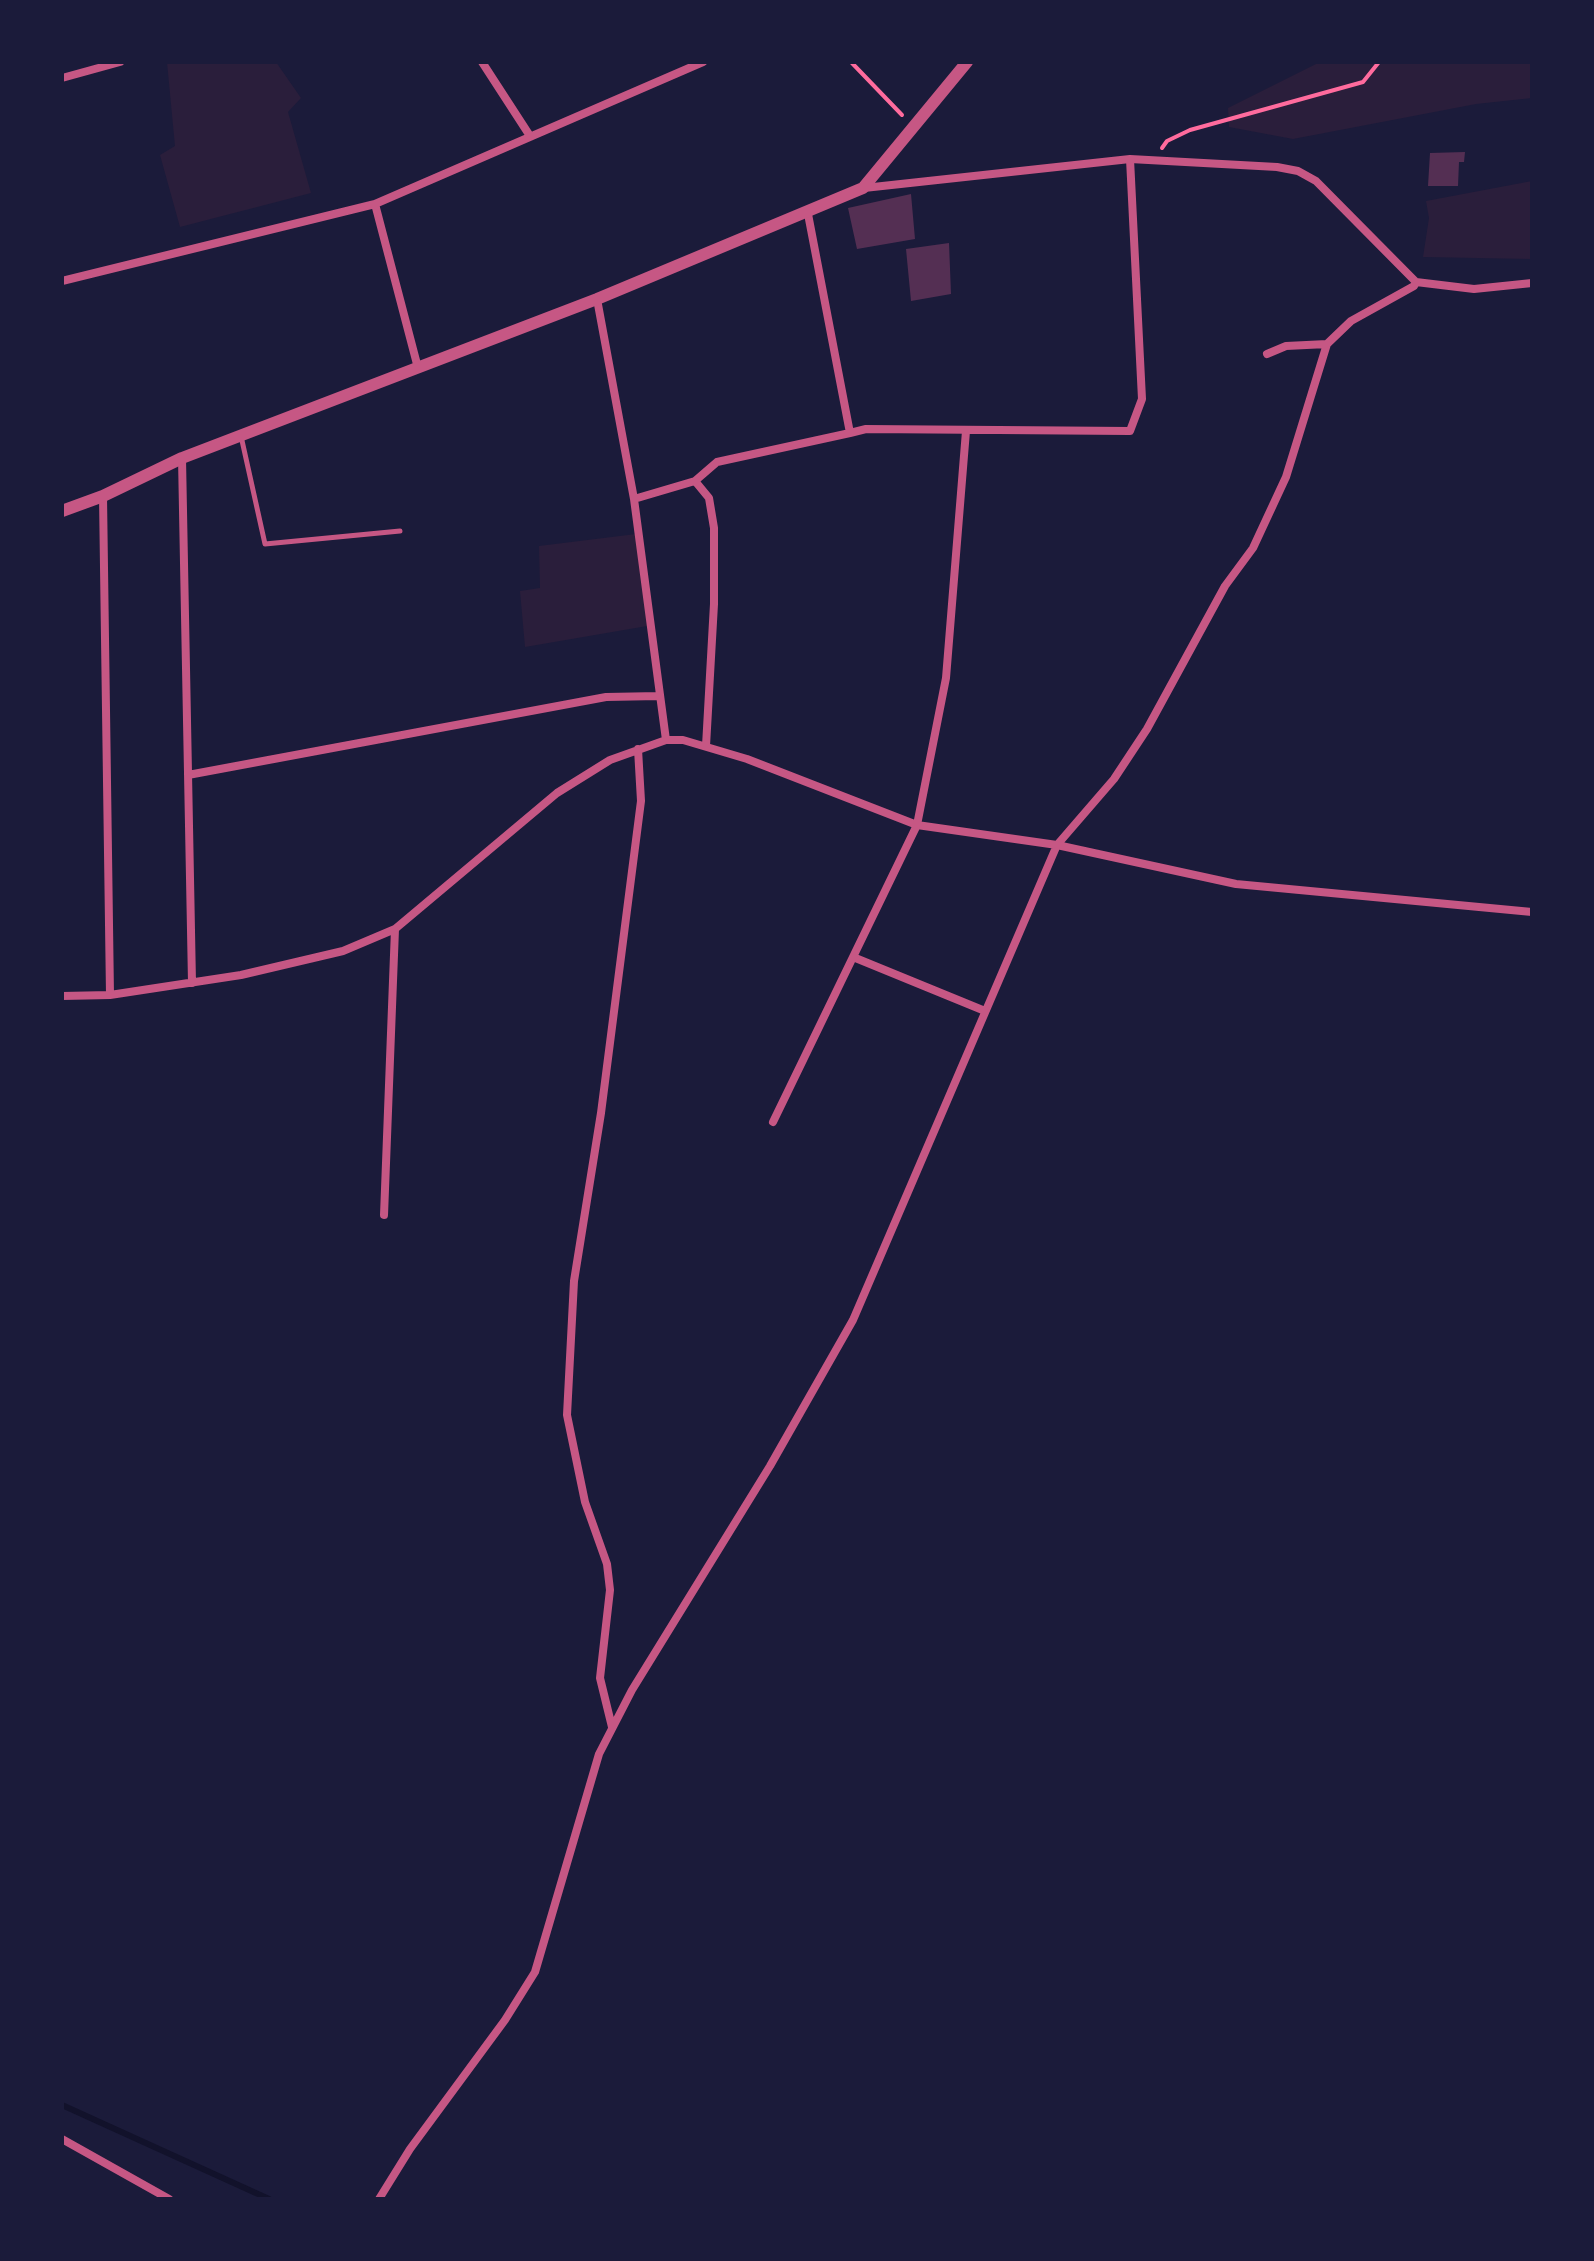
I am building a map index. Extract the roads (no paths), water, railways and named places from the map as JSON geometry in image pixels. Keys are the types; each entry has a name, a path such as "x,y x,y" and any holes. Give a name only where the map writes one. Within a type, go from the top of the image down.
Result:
{"street":[{"path":"62,78 120,62"},
{"path":"482,62 530,136"},
{"path":"62,281 375,204 703,62"},
{"path":"863,188 967,62"},
{"path":"634,499 695,481 717,462 866,429 1130,431 1142,399 1130,159"},
{"path":"62,511 103,496 182,458 597,299 808,214 863,188 1130,159 1298,171 1316,181 1334,197 1416,282 1474,289 1532,283"},
{"path":"375,204 418,368"},
{"path":"808,214 850,433"},
{"path":"379,2199 410,2149 505,2020 535,1972 599,1754 853,1320 1057,845 1114,779 1147,729 1225,586 1253,548 1286,477 1327,344 1351,321 1414,286 1416,282"},
{"path":"597,299 634,499 666,740"},
{"path":"1267,354 1286,346 1327,344"},
{"path":"773,1122 917,825 946,678 966,431"},
{"path":"182,458 192,983"},
{"path":"695,481 709,498 714,528 714,604 706,746"},
{"path":"103,496 110,995"},
{"path":"188,775 606,697 659,696"},
{"path":"62,996 110,995 192,983 343,951 395,929 557,793 610,760 666,740 706,746 917,825 1057,845 1236,884 1532,912"},
{"path":"612,1728 600,1678 610,1590 607,1564 585,1502 567,1415 574,1281 601,1113 641,801 638,749"},
{"path":"384,1215 395,929"},
{"path":"853,957 985,1011"},
{"path":"62,2139 169,2199"}],"lane":[{"path":"241,436 265,544 400,531"}],"waterway":[{"path":"62,2105 269,2199"}]}
